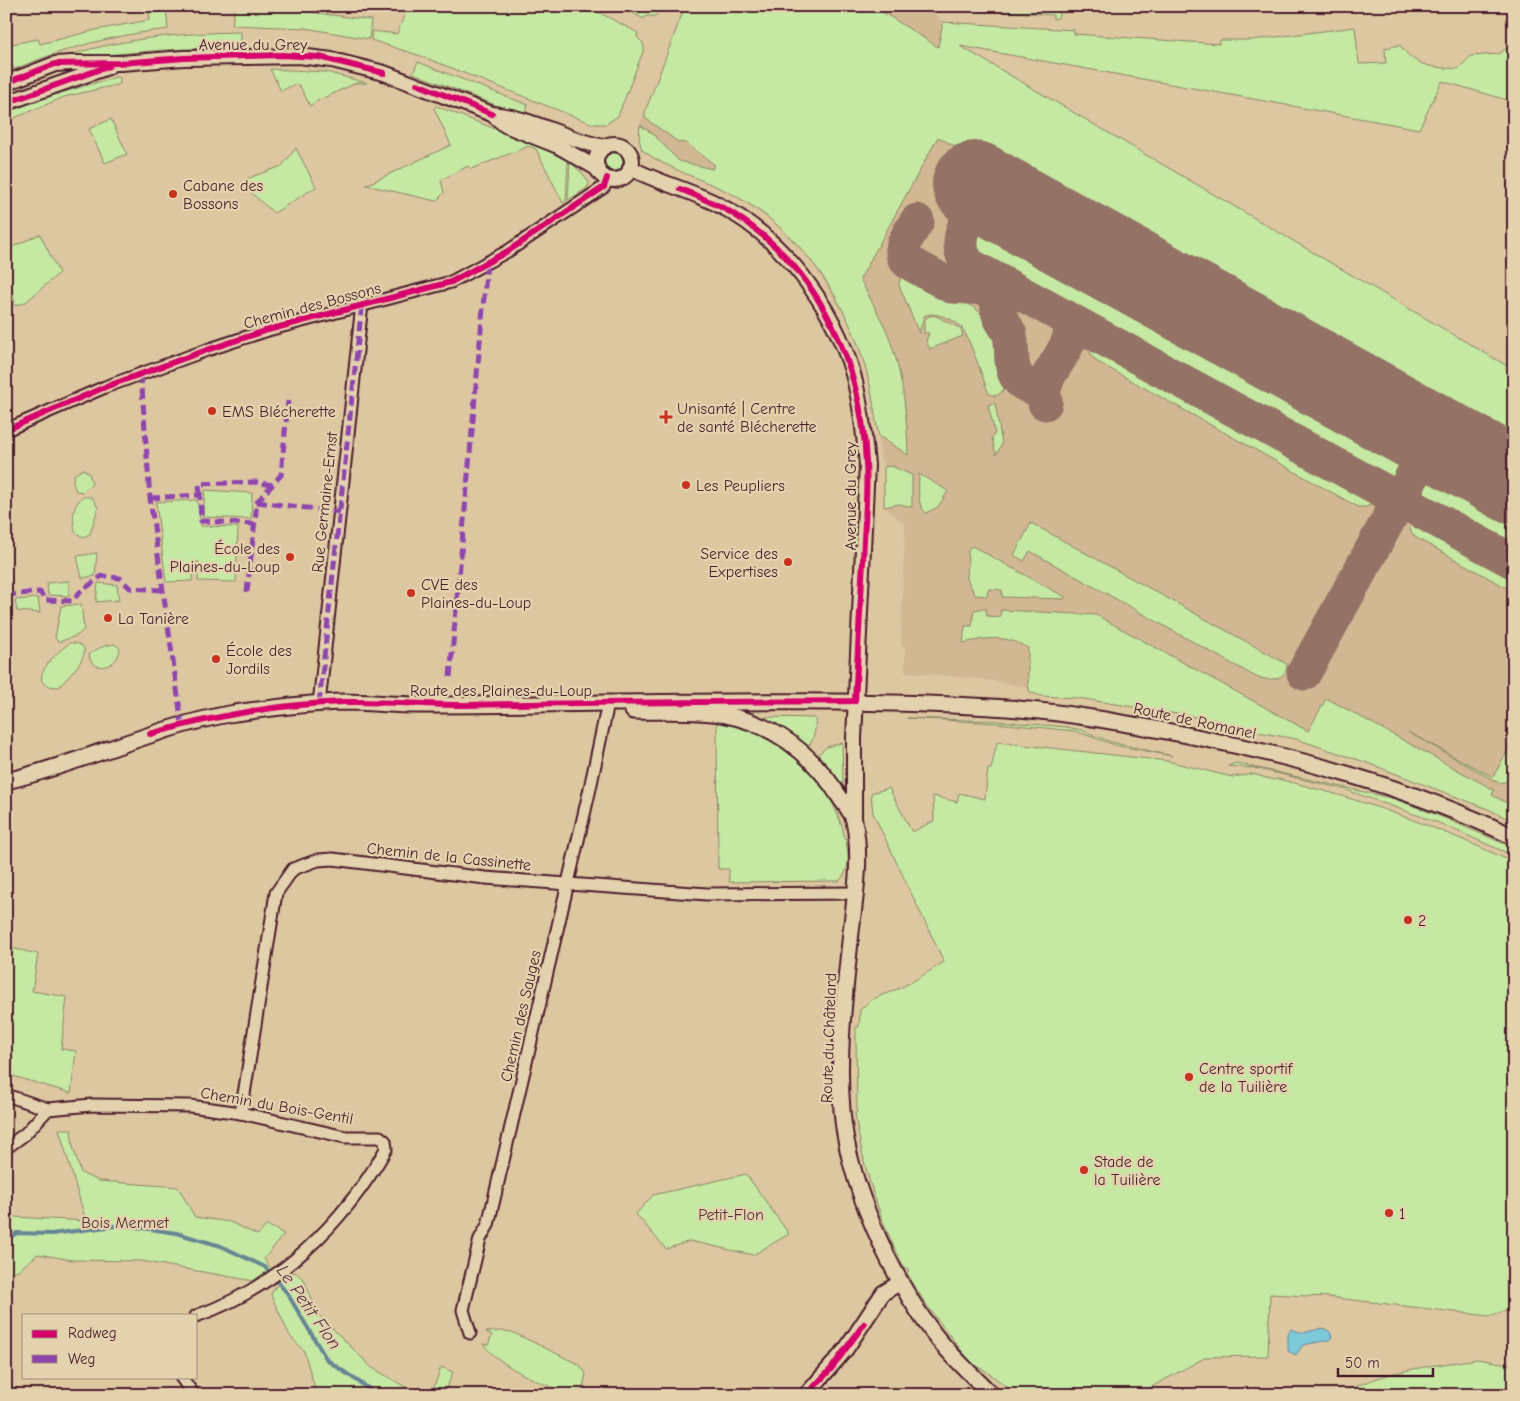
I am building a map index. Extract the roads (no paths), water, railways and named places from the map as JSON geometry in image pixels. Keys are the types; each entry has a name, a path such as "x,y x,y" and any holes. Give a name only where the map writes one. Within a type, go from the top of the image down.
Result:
{"main road":[{"name":"Route des Plaines-du-Loup","path":"6,781 28,776 150,734 190,723 288,705 608,703 718,700 855,701"},
{"name":"Route de Romanel","path":"855,701 1045,712 1120,722 1205,739 1271,753 1349,775 1420,798 1514,837"},
{"name":"Route des Plaines-du-Loup","path":"608,703 624,711 723,714 763,727 784,738 808,756 829,780 854,820"},
{"name":"Route du Châtelard","path":"854,820 856,893 844,1015 842,1110 847,1146 854,1172 883,1246 901,1282 934,1334 958,1362 992,1395"}],"street":[{"name":"Avenue du Grey","path":"6,84 55,64 121,63 184,58 281,55 318,58 384,73 492,114 510,116 581,143 604,147"},
{"name":"Avenue du Grey","path":"6,103 121,63"},
{"name":"Avenue du Grey","path":"492,114 505,126 558,146 602,174"},
{"path":"615,144 625,148 631,158 630,168 621,178 602,174 596,159 604,147 615,144"},
{"name":"Avenue du Grey","path":"630,168 716,204 753,228 799,273 820,302 840,340 858,396 866,465 855,701 854,820"},
{"name":"Chemin des Bossons","path":"6,430 105,387 207,350 268,330 451,282 471,272 604,187 602,174"},
{"name":"Rue Germaine-Ernst","path":"319,704 362,304"},
{"name":"Chemin des Sauges","path":"470,1333 463,1310 480,1239 488,1225 568,884 608,703"},
{"name":"Chemin de la Cassinette","path":"241,1113 276,893 293,869 318,860 333,859 485,878 707,894 856,893"},
{"name":"Chemin du Bois-Gentil","path":"6,1095 48,1109 92,1105 190,1106 241,1113 345,1137 380,1137 385,1141 386,1149 353,1200 318,1240 290,1264 261,1284 245,1294 198,1315"},
{"path":"6,1148 25,1134 48,1109"},
{"path":"806,1395 846,1349 883,1293 901,1282"},
{"path":"182,1378 194,1395"}],"water":[{"path":"1323,1328 1330,1332 1332,1337 1329,1340 1303,1345 1296,1355 1288,1351 1288,1335 1291,1329 1303,1333"}],"waterway":[{"name":"Le Petit Flon","path":"6,1239 17,1233 51,1234 123,1225 176,1233 221,1246 265,1267 287,1293 327,1360 378,1395"}],"place":[{"name":"Cabane des Bossons","path":"173,194"},
{"name":"EMS Blécherette","path":"212,411"},
{"name":"Unisanté | Centre de santé Blécherette","path":"666,417"},
{"name":"Les Peupliers","path":"686,485"},
{"name":"École des Plaines-du-Loup","path":"290,557"},
{"name":"Service des Expertises","path":"788,562"},
{"name":"CVE des Plaines-du-Loup","path":"411,593"},
{"name":"La Tanière","path":"108,618"},
{"name":"École des Jordils","path":"216,659"},
{"name":"2","path":"1408,920"},
{"name":"Centre sportif de la Tuilière","path":"1189,1077"},
{"name":"Stade de la Tuilière","path":"1084,1170"},
{"name":"1","path":"1389,1213"}],"park label":[{"name":"Petit-Flon","path":"731,1214"},
{"name":"Bois Mermet","path":"125,1222"}]}
